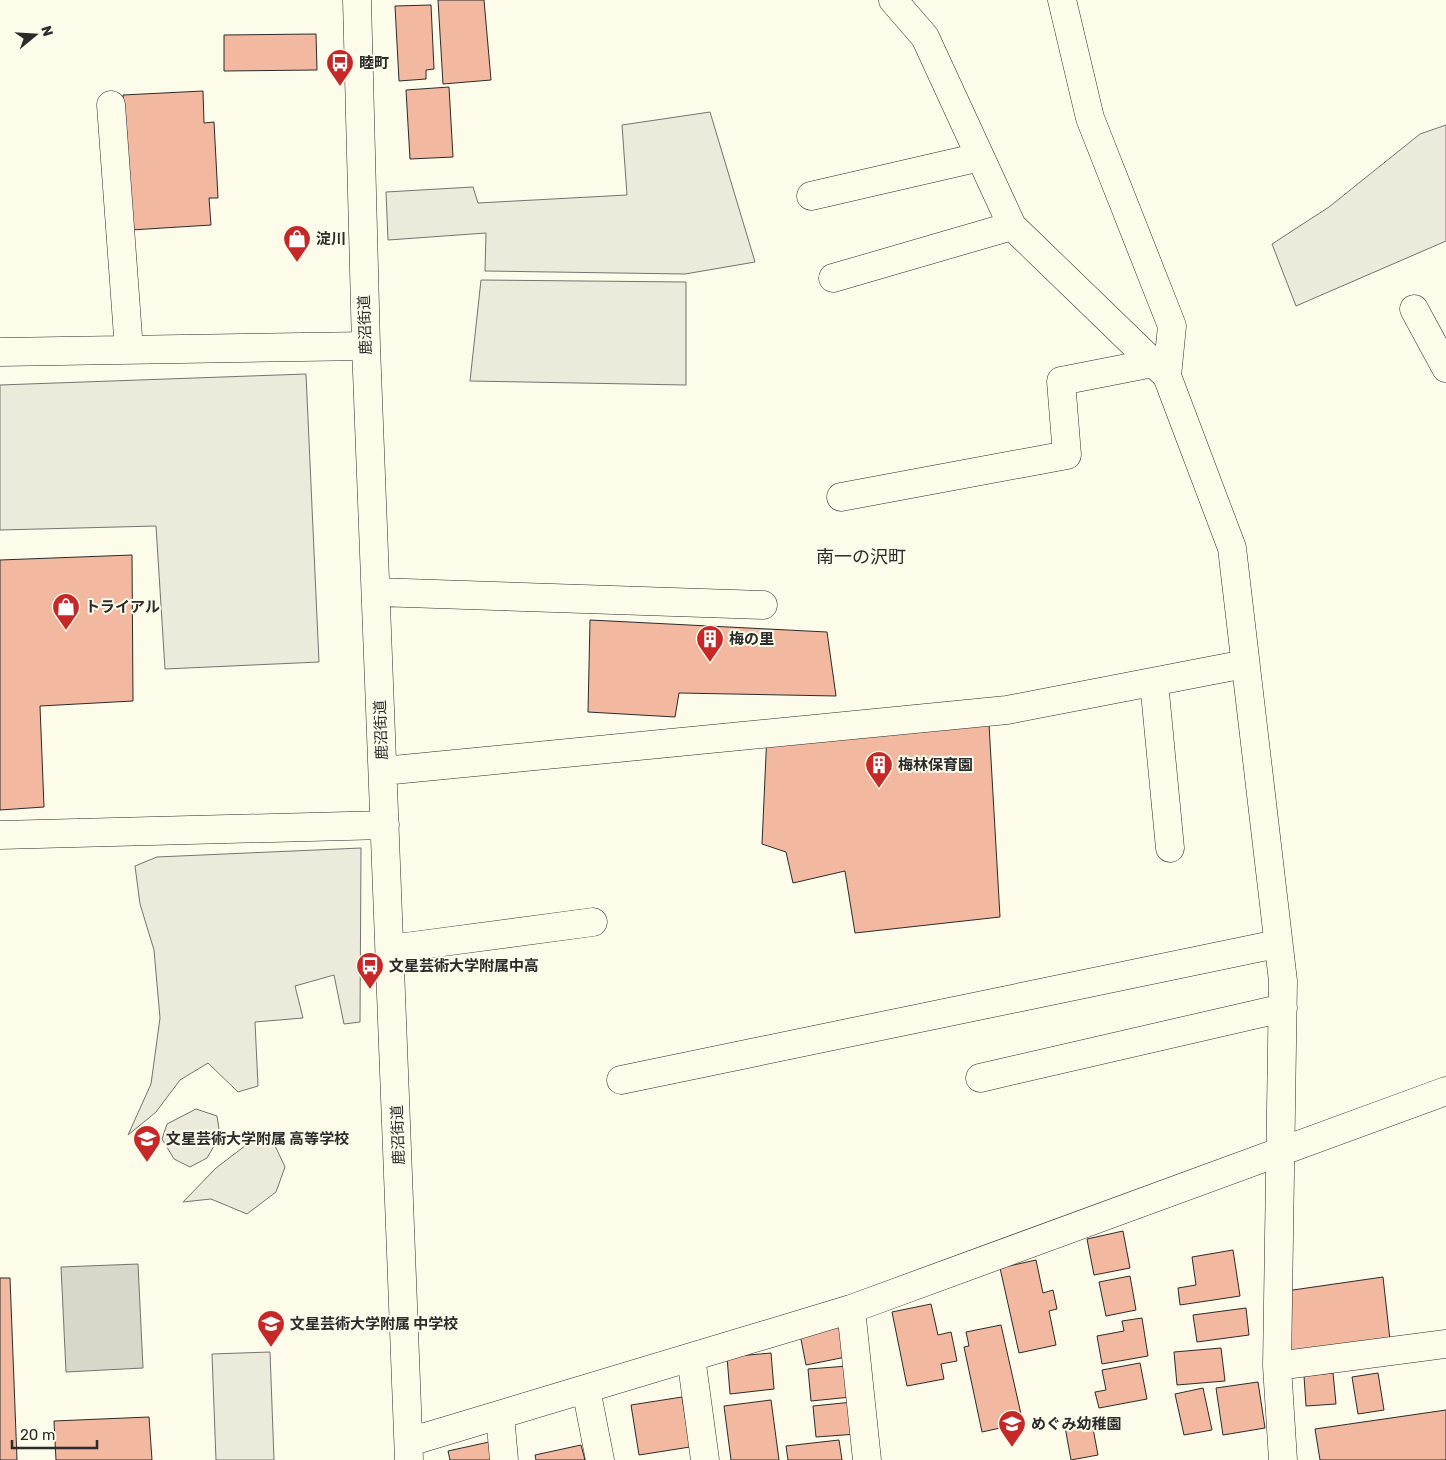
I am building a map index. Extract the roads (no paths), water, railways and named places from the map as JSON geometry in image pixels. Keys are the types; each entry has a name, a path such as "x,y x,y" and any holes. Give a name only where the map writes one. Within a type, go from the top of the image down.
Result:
{"street":[{"name":"鹿沼街道","path":"357,0 366,346 409,1451"},
{"path":"892,0 925,37 1012,226 1160,369 1232,548 1277,944 1283,981 1277,1366 1282,1460"},
{"path":"1062,0 1090,118 1172,326 1160,369"},
{"path":"111,105 129,350"},
{"path":"811,196 980,157"},
{"path":"833,278 1012,226"},
{"path":"1414,309 1446,368"},
{"path":"0,352 366,346"},
{"path":"841,497 1068,455 1061,381 1160,369"},
{"path":"376,592 763,605"},
{"path":"382,771 1007,710 1245,664"},
{"path":"1154,682 1170,848"},
{"path":"0,836 385,825"},
{"path":"390,949 593,922"},
{"path":"621,1080 1277,944"},
{"path":"980,1078 1283,1008"},
{"path":"409,1451 500,1415 850,1309 1281,1153 1446,1091"},
{"path":"850,1309 868,1460"},
{"path":"1277,1366 1446,1344"},
{"path":"690,1357 706,1460"},
{"path":"586,1389 600,1460"},
{"path":"500,1415 504,1460"}],"place":[{"name":"睦町","path":"340,87"},
{"name":"淀川","path":"297,263"},
{"name":"トライアル","path":"66,631"},
{"name":"梅の里","path":"710,663"},
{"name":"梅林保育園","path":"879,789"},
{"name":"文星芸術大学附属中高","path":"370,990"},
{"name":"文星芸術大学附属 高等学校","path":"147,1163"},
{"name":"文星芸術大学附属 中学校","path":"271,1348"},
{"name":"めぐみ幼稚園","path":"1012,1448"}],"district":[{"name":"南一の沢町","path":"861,557"}]}
